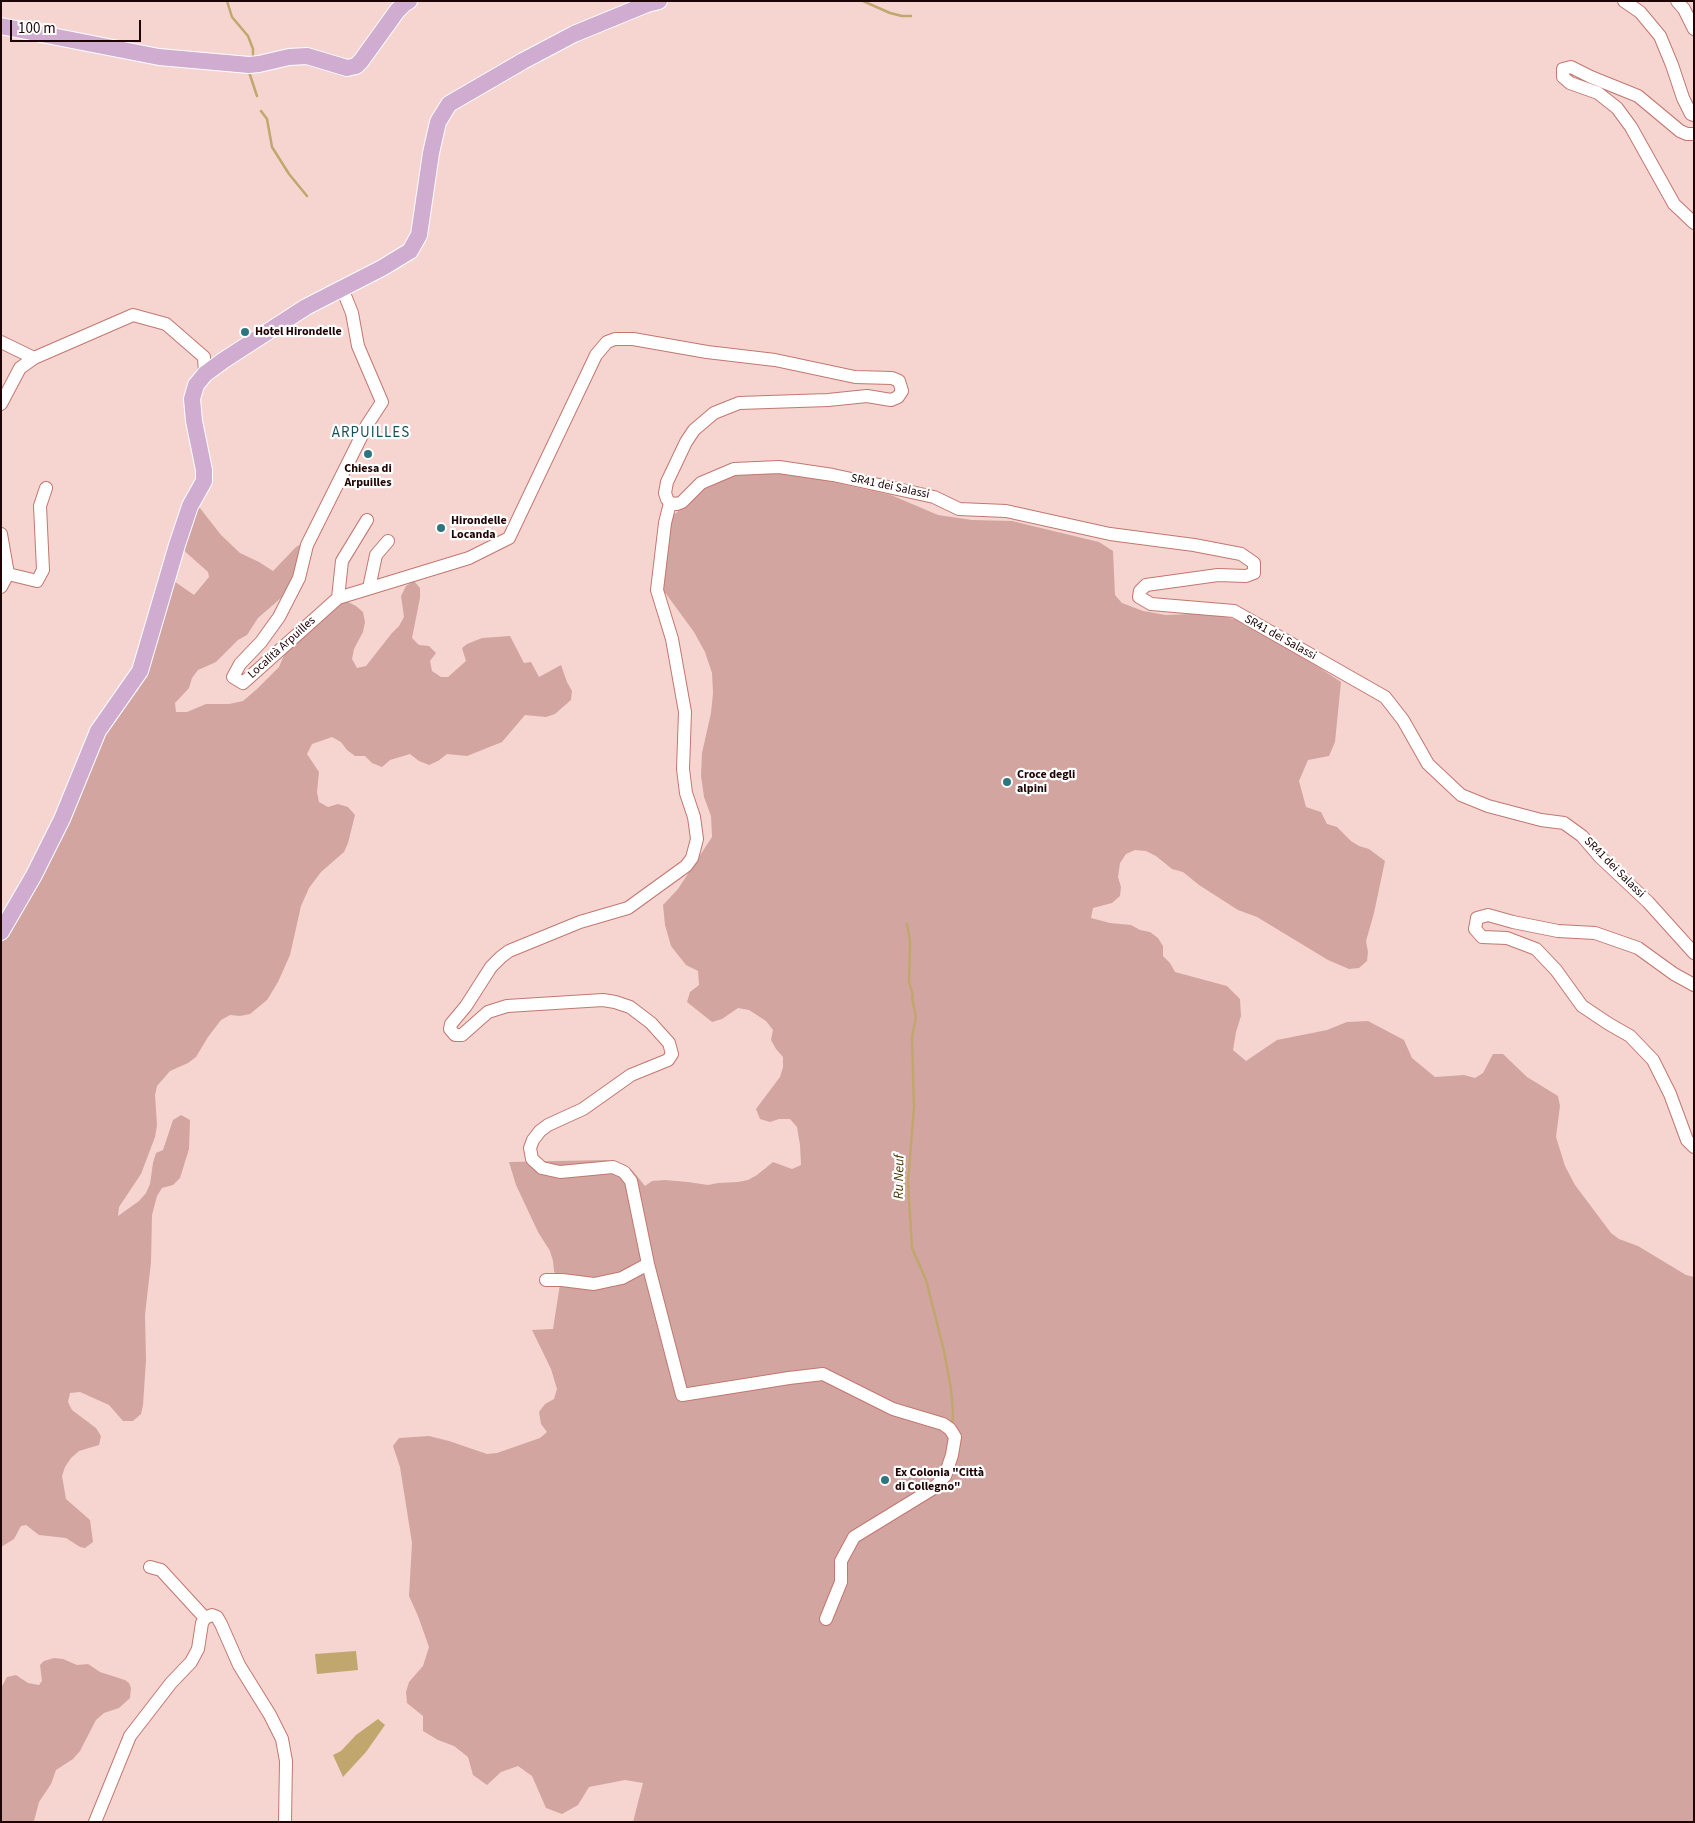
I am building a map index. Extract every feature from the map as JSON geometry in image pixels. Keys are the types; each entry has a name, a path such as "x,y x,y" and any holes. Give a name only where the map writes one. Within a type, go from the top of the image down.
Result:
{"main road":[{"path":"1,26 159,57 254,65 290,57 307,56 347,68 356,66 361,61 397,11 409,1"},
{"path":"1,932 34,875 62,820 98,731 140,671 190,506 204,481 204,470 194,421 192,399 196,385 205,374 224,360 306,307 382,268 410,251 419,235 426,216 431,153 438,122 448,104 574,34 647,4 659,1"}],"street":[{"path":"1624,1 1640,12 1660,36 1683,98 1691,114 1694,115"},
{"path":"1677,1 1684,9 1694,29"},
{"path":"1694,134 1680,131 1638,96 1571,67 1563,69 1563,78 1570,83 1598,93 1617,108 1631,127 1674,204 1694,224"},
{"name":"Località Arpuilles","path":"342,288 352,313 358,346 382,402 366,425 353,455 307,545 299,578 279,617 261,642 240,664 233,677 243,683 338,598 463,560 509,538 596,355 607,342 615,339 633,339 707,352 775,360 855,376 892,378 901,384 900,394 891,400 867,396 828,400 739,403 714,414 694,430 686,442 667,482 665,494 670,503"},
{"path":"1,404 20,368 34,358 133,315 166,324 204,357 205,374"},
{"path":"1,342 34,358"},
{"name":"SR41 dei Salassi","path":"670,503 677,504 682,502 702,483 734,469 779,467 833,475 934,497 959,509 1006,511 1110,534 1194,545 1241,554 1254,563 1254,573 1246,576 1218,575 1146,585 1140,591 1139,597 1151,604 1234,611 1385,697 1403,720 1428,764 1461,795 1488,806 1541,820 1564,823 1582,836 1600,857 1648,902 1694,953"},
{"path":"8,574 37,581 43,570 40,506 46,488"},
{"path":"670,503 665,523 656,590 672,639 685,712 682,769 697,839 692,858 686,866 628,908 580,922 509,951 491,967 450,1026 453,1033 457,1036 462,1035 488,1012 507,1006 603,1000 630,1007 651,1023 669,1043 672,1050 668,1060 631,1075 582,1109 548,1125 536,1136 530,1148 532,1159 542,1168 560,1172 613,1167 624,1172 631,1181 648,1264 682,1395 822,1374 893,1409 943,1424 950,1429 955,1437 952,1455 945,1476 934,1488 854,1537 841,1561 841,1582 826,1619"},
{"path":"338,598 342,561 367,520"},
{"path":"1,534 8,574 1,587"},
{"path":"369,588 376,556 388,541"},
{"path":"1694,985 1674,974 1638,948 1595,933 1558,931 1488,915 1477,918 1475,929 1482,937 1507,938 1536,949 1556,970 1582,1006 1630,1036 1653,1060 1670,1094 1687,1140 1694,1147"},
{"path":"546,1280 594,1284 622,1278 648,1264"},
{"path":"150,1567 160,1570 205,1618"},
{"path":"95,1822 130,1736 156,1701 191,1662 198,1649 202,1623 205,1618 212,1615 217,1617 221,1624 239,1665 270,1715 282,1739 286,1761 285,1822"}],"shaded area":[{"path":"742,473 788,473 891,495 938,515 972,520 1012,521 1099,542 1113,551 1115,595 1122,603 1143,611 1166,615 1219,615 1244,622 1341,682 1335,742 1329,756 1308,760 1299,781 1306,807 1321,812 1327,824 1337,827 1351,841 1369,849 1385,861 1366,941 1367,961 1359,968 1349,969 1328,960 1257,917 1238,910 1199,885 1183,872 1172,869 1156,856 1146,851 1135,850 1126,854 1120,863 1118,877 1121,887 1120,896 1112,903 1093,908 1091,918 1110,923 1131,925 1140,930 1150,932 1158,938 1163,946 1163,956 1175,972 1227,986 1240,999 1241,1016 1233,1050 1246,1061 1277,1040 1327,1030 1347,1022 1368,1021 1404,1040 1412,1058 1435,1077 1464,1075 1475,1078 1483,1073 1493,1054 1503,1054 1527,1077 1558,1096 1560,1106 1556,1137 1565,1166 1575,1185 1611,1233 1619,1239 1638,1246 1686,1275 1694,1277 1694,1822 633,1822 643,1783 625,1780 589,1787 578,1805 562,1814 546,1808 532,1776 518,1766 501,1772 487,1785 473,1775 468,1757 454,1746 438,1740 423,1731 423,1716 407,1703 406,1692 409,1682 423,1666 429,1647 409,1596 412,1543 400,1467 393,1446 399,1438 429,1436 487,1454 497,1453 540,1438 547,1432 541,1424 539,1412 545,1404 554,1399 557,1389 551,1369 532,1330 553,1329 560,1284 554,1271 550,1251 538,1232 516,1185 509,1162 606,1160 625,1165 633,1171 645,1186 652,1181 665,1180 708,1185 738,1182 748,1180 757,1175 773,1162 792,1169 801,1165 797,1127 790,1119 779,1119 770,1122 760,1119 756,1109 780,1077 783,1067 783,1057 771,1040 773,1030 766,1021 749,1010 738,1008 722,1019 712,1022 687,1002 690,992 699,985 698,971 686,965 671,946 665,925 663,905 678,889 712,837 711,816 704,797 701,776 702,753 711,713 712,673 705,652 694,632 661,587 671,517 706,485 722,477"},
{"path":"196,503 221,535 240,553 273,571 296,547 303,543 288,590 258,618 247,635 238,640 216,662 198,670 192,678 189,688 175,703 176,712 187,712 206,704 229,704 243,701 279,667 287,648 334,606 346,601 363,612 365,622 363,632 354,649 352,659 357,668 366,666 399,626 404,617 401,596 406,586 414,581 420,588 420,598 412,638 419,645 429,646 436,653 430,661 432,671 441,677 448,677 466,661 462,648 467,644 482,638 510,636 524,663 531,662 539,677 561,665 572,691 571,700 555,714 546,717 525,715 502,742 467,756 447,754 429,765 419,761 410,754 390,760 382,767 372,763 365,756 355,756 341,742 332,737 312,744 307,754 319,772 317,792 319,802 328,807 338,804 348,807 355,815 348,843 344,852 321,872 309,888 301,906 290,955 278,982 267,1000 250,1014 230,1015 221,1020 196,1057 170,1071 157,1086 155,1095 157,1125 155,1137 141,1174 119,1207 118,1216 139,1201 146,1193 150,1184 156,1153 163,1150 173,1120 181,1115 190,1120 189,1149 180,1178 173,1185 162,1188 157,1196 152,1215 151,1262 145,1315 146,1360 141,1414 133,1421 123,1421 109,1405 80,1392 70,1393 68,1402 72,1410 96,1428 101,1436 99,1445 79,1451 71,1458 62,1476 66,1499 90,1520 93,1542 85,1548 80,1547 66,1538 39,1535 26,1525 21,1526 14,1539 1,1547 1,939 104,727 124,702 171,579 194,595 209,577 208,572 181,548"},
{"path":"356,1651 358,1670 317,1674 315,1654"},
{"path":"54,1658 63,1659 77,1665 88,1664 100,1672 125,1680 131,1688 130,1698 119,1708 104,1713 96,1720 80,1751 73,1759 56,1770 51,1784 39,1802 34,1821 1,1822 1,1688 7,1677 16,1675 28,1683 39,1685 42,1681 40,1665 44,1661"},
{"path":"378,1719 385,1725 366,1752 343,1777 333,1755 341,1751 356,1735"}],"waterway":[{"path":"227,1 232,17 248,36 253,49 253,59"},
{"path":"863,1 890,13 911,16"},
{"path":"249,72 257,96"},
{"path":"261,111 267,119 272,147 289,174 307,196"},
{"name":"Ru Neuf","path":"907,924 910,941 909,982 916,1017 912,1037 914,1107 908,1182 912,1248 926,1280 944,1351 951,1389 952,1425"}],"place":[{"name":"Hotel Hirondelle","path":"245,332"},
{"name":"Chiesa di Arpuilles","path":"368,454"},
{"name":"Hirondelle Locanda","path":"441,528"},
{"name":"Croce degli alpini","path":"1007,782"},
{"name":"Ex Colonia \"Città di Collegno\"","path":"885,1480"}],"district":[{"name":"ARPUILLES","path":"371,434"}]}
